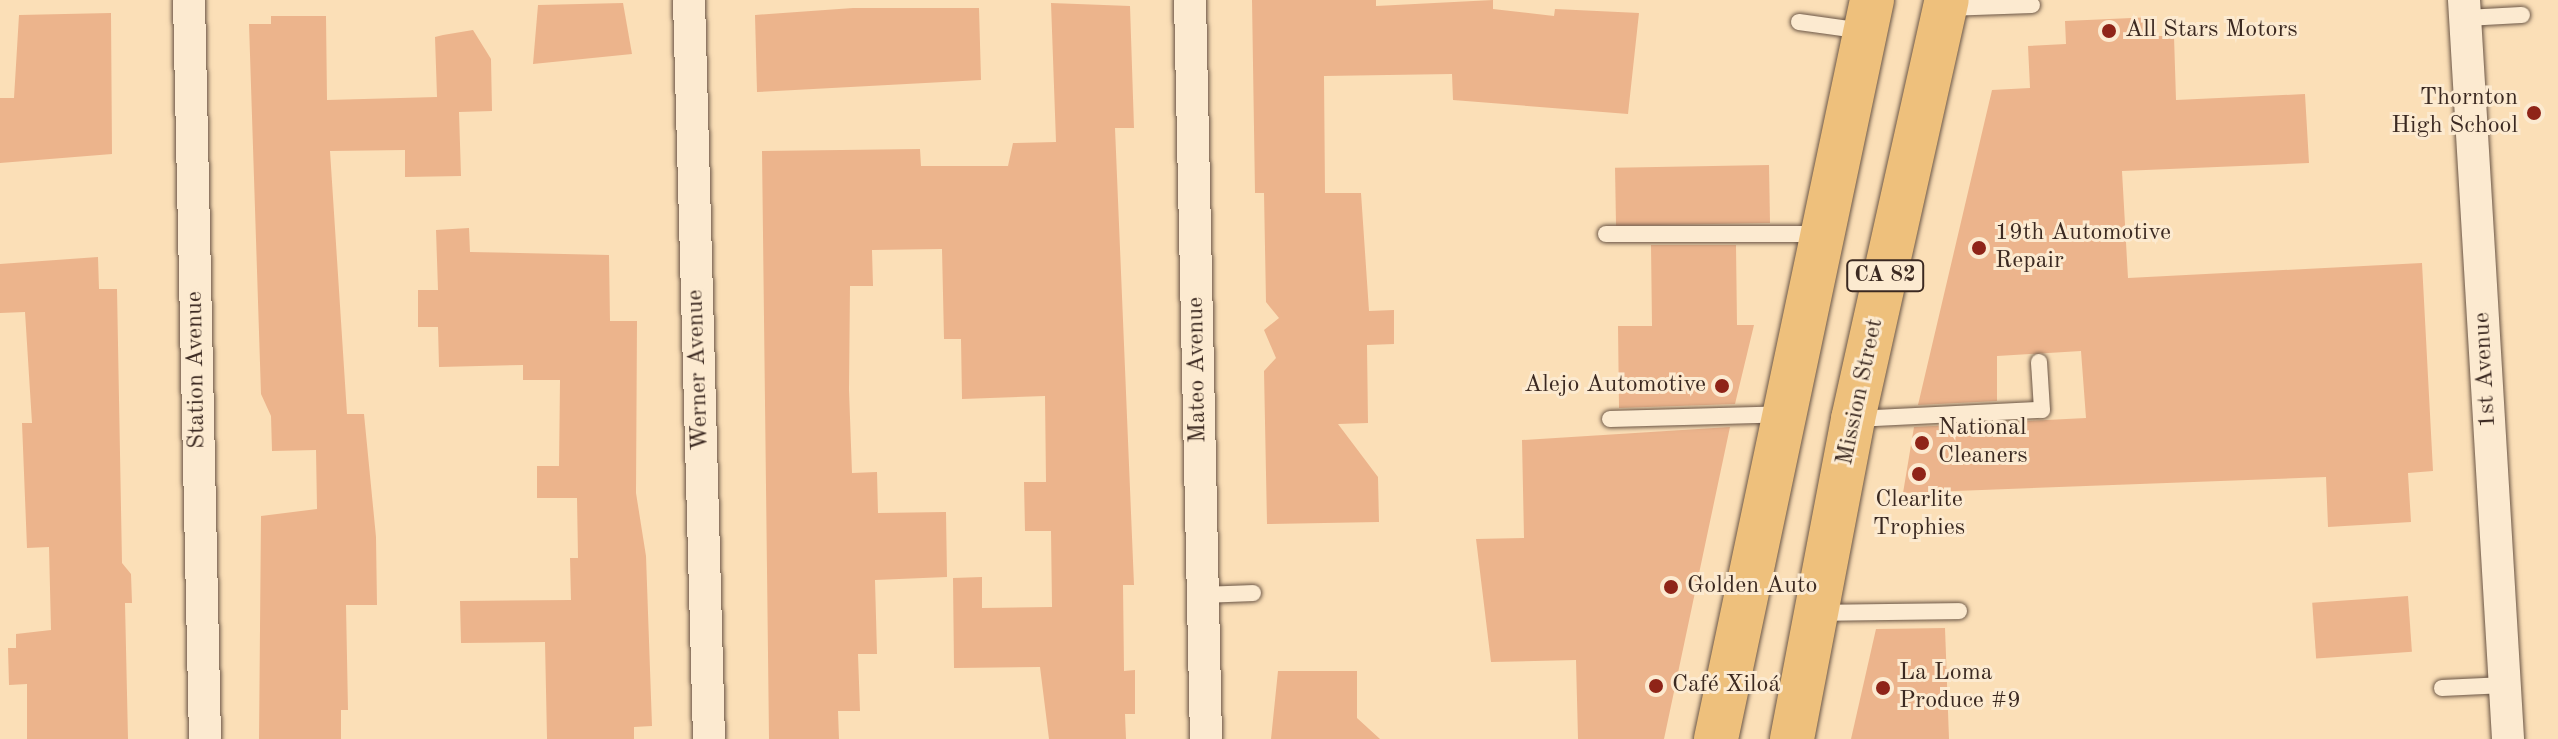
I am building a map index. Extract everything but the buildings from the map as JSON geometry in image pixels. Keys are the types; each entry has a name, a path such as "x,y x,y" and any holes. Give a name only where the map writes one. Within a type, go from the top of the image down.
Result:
{"main road":[{"name":"Mission Street","path":"1792,739 1853,419 1946,4"},
{"name":"CA 82","path":"1716,739 1790,414 1868,16"}],"street":[{"name":"Station Avenue","path":"189,0 205,739"},
{"name":"Werner Avenue","path":"689,0 709,739"},
{"name":"Mateo Avenue","path":"1190,0 1206,739"},
{"name":"1st Avenue","path":"2464,9 2508,739"}],"lane":[{"path":"1946,4 2032,5"},
{"path":"2464,9 2522,15"},
{"path":"1799,22 1868,16"},
{"path":"1606,234 1826,234"},
{"path":"1853,419 2042,410 2039,362"},
{"path":"1610,419 1790,414"},
{"path":"1203,595 1253,593"},
{"path":"1818,613 1959,611"},
{"path":"2442,688 2505,685"}],"place":[{"name":"All Stars Motors","path":"2109,31"},
{"name":"Thornton High School","path":"2534,113"},
{"name":"19th Automotive Repair","path":"1979,248"},
{"name":"Alejo Automotive","path":"1722,386"},
{"name":"National Cleaners","path":"1922,443"},
{"name":"Clearlite Trophies","path":"1919,474"},
{"name":"Golden Auto","path":"1671,587"},
{"name":"Café Xiloá","path":"1656,686"},
{"name":"La Loma Produce #9","path":"1883,688"}]}
